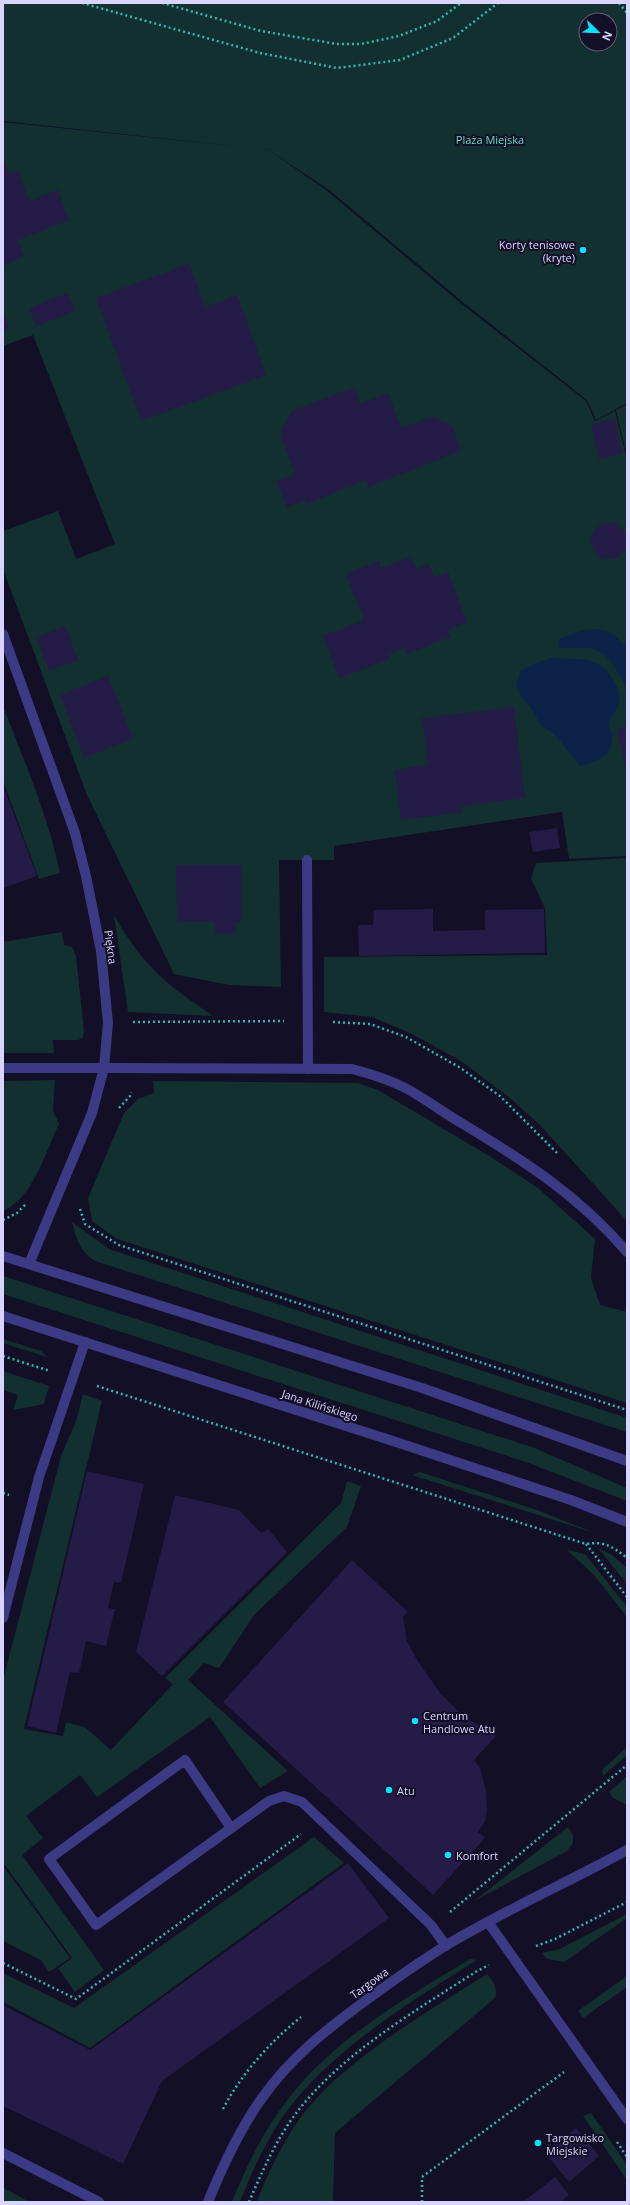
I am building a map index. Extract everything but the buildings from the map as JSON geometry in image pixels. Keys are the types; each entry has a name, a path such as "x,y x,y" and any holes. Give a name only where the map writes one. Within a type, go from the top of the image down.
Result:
{"street":[{"name":"Piękna","path":"3,634 64,798 86,876 101,951 108,1023 104,1068 92,1113 29,1264"},
{"path":"307,860 308,1069"},
{"path":"3,1068 352,1069 377,1076 408,1089 517,1156 560,1187 610,1233 627,1252"},
{"path":"3,1256 422,1388 627,1461"},
{"name":"Jana Kilińskiego","path":"3,1316 497,1475 571,1500 627,1522"},
{"path":"3,1618 39,1477 84,1342"},
{"path":"231,1828 185,1760 49,1859 96,1925 269,1801 284,1796 302,1802 431,1925 446,1946"},
{"name":"Targowa","path":"614,1858 627,1844"},
{"name":"Targowa","path":"208,2202 225,2161 241,2130 262,2097 286,2068 334,2023 390,1983 446,1946 488,1922 627,1850"},
{"path":"488,1922 510,1956 627,2119"},
{"path":"3,2153 98,2202"}],"path":[{"path":"82,3 260,53 337,68 400,60 453,38 498,3"},
{"path":"162,3 261,31 337,44 361,44 398,36 437,21 461,3"},
{"path":"619,3 627,13"},
{"path":"3,1220 17,1213 31,1196"},
{"path":"79,1208 85,1224 120,1245 627,1410"},
{"path":"3,1356 586,1544 599,1542 616,1549 627,1558"},
{"path":"586,1544 627,1597"},
{"path":"3,1963 76,1999 320,1820"},
{"path":"248,2202 283,2133 302,2105 336,2070 410,2014 477,1971 510,1956 555,1939 627,1902"},
{"path":"422,2202 422,2177 567,2070"},
{"path":"614,2137 627,2157"}],"green space":[{"name":"Plaża Miejska","path":"3,3 627,3 627,403 596,420 587,400 464,303 328,189 270,151 326,190 463,305 586,401 595,421 615,411 627,460 627,856 569,859 562,812 334,846 334,860 279,860 281,987 229,985 174,974 87,795 3,569 3,531 58,511 76,559 115,544 33,335 3,346 3,122 270,150 3,121"},
{"path":"627,404 627,457 616,410"},
{"path":"3,706 42,809 60,873 39,879 3,781"},
{"path":"627,858 627,1221 540,1125 511,1099 461,1061 410,1033 372,1017 324,1012 324,957 547,955 545,908 531,879 536,863"},
{"path":"114,915 131,943 152,968 184,996 213,1016 128,1012"},
{"path":"62,932 64,945 72,947 76,956 84,1031 83,1038 78,1040 53,1040 54,1053 3,1053 3,942"},
{"path":"55,1080 53,1111 59,1124 37,1174 30,1185 13,1205 3,1211 3,1081"},
{"path":"153,1081 358,1083 378,1090 491,1157 538,1188 595,1239 591,1278 600,1305 627,1312 627,1403 117,1239 92,1221 88,1198 124,1113 138,1099 154,1093"},
{"path":"72,1222 109,1249 627,1418 627,1432 95,1261 82,1249 79,1244"},
{"path":"3,1276 532,1447 627,1488 627,1501 526,1462 3,1294"},
{"path":"3,1339 41,1351 47,1357 3,1343"},
{"path":"3,1371 49,1386 44,1404 13,1410 18,1395 3,1390"},
{"path":"83,1394 102,1401 24,1729 63,1736 66,1722 86,1728 111,1750 173,1684 165,1678 341,1503 347,1481 361,1486 347,1527 254,1615 219,1668 204,1663 188,1680 288,1771 260,1788 210,1717 97,1797 80,1775 26,1816 43,1838 22,1855 104,1970 75,1992 58,1968 72,1958 5,1865 3,1866 3,1680 61,1456 76,1421"},
{"path":"420,1472 537,1510 595,1533 412,1475"},
{"path":"598,1548 612,1555 627,1568 627,1584"},
{"path":"567,1550 585,1554 627,1607 627,1617 594,1575"},
{"path":"627,1747 627,1755 603,1776 602,1770"},
{"path":"627,1776 627,1805 613,1798 609,1792"},
{"path":"568,1827 573,1835 573,1843 567,1851 474,1901"},
{"path":"314,1837 344,1863 90,2048 3,2002 3,1973 74,2008"},
{"path":"4,1867 70,1958 49,1972 41,1960 3,1941"},
{"path":"627,1914 627,1918 564,1962 547,1959 542,1953 560,1949"},
{"path":"470,1959 477,1960 379,2024 333,2061 312,2081 293,2103 277,2126 256,2163 240,2202 232,2202 254,2153 272,2122 292,2093 321,2062 382,2014"},
{"path":"487,1974 495,1985 495,1998 335,2133 333,2202 257,2202 280,2150 298,2121 315,2100 336,2079 385,2040"},
{"path":"627,1976 627,1987 583,2018 578,2011"},
{"path":"591,2113 627,2165 627,2180 583,2116"},
{"path":"3,2188 30,2202 3,2202"}],"water":[{"path":"599,629 613,634 627,647 627,688 608,658 603,653 590,648 559,647 559,639 580,631"},
{"path":"551,658 581,659 597,663 608,672 616,684 619,703 609,722 612,736 611,744 609,750 603,758 580,766 556,736 540,724 530,706 522,699 516,686 520,671 533,664"}],"place":[{"name":"Korty tenisowe (kryte)","path":"583,250"},
{"name":"Centrum Handlowe Atu","path":"415,1721"},
{"name":"Atu","path":"389,1790"},
{"name":"Komfort","path":"448,1855"},
{"name":"Targowisko Miejskie","path":"538,2143"}]}
